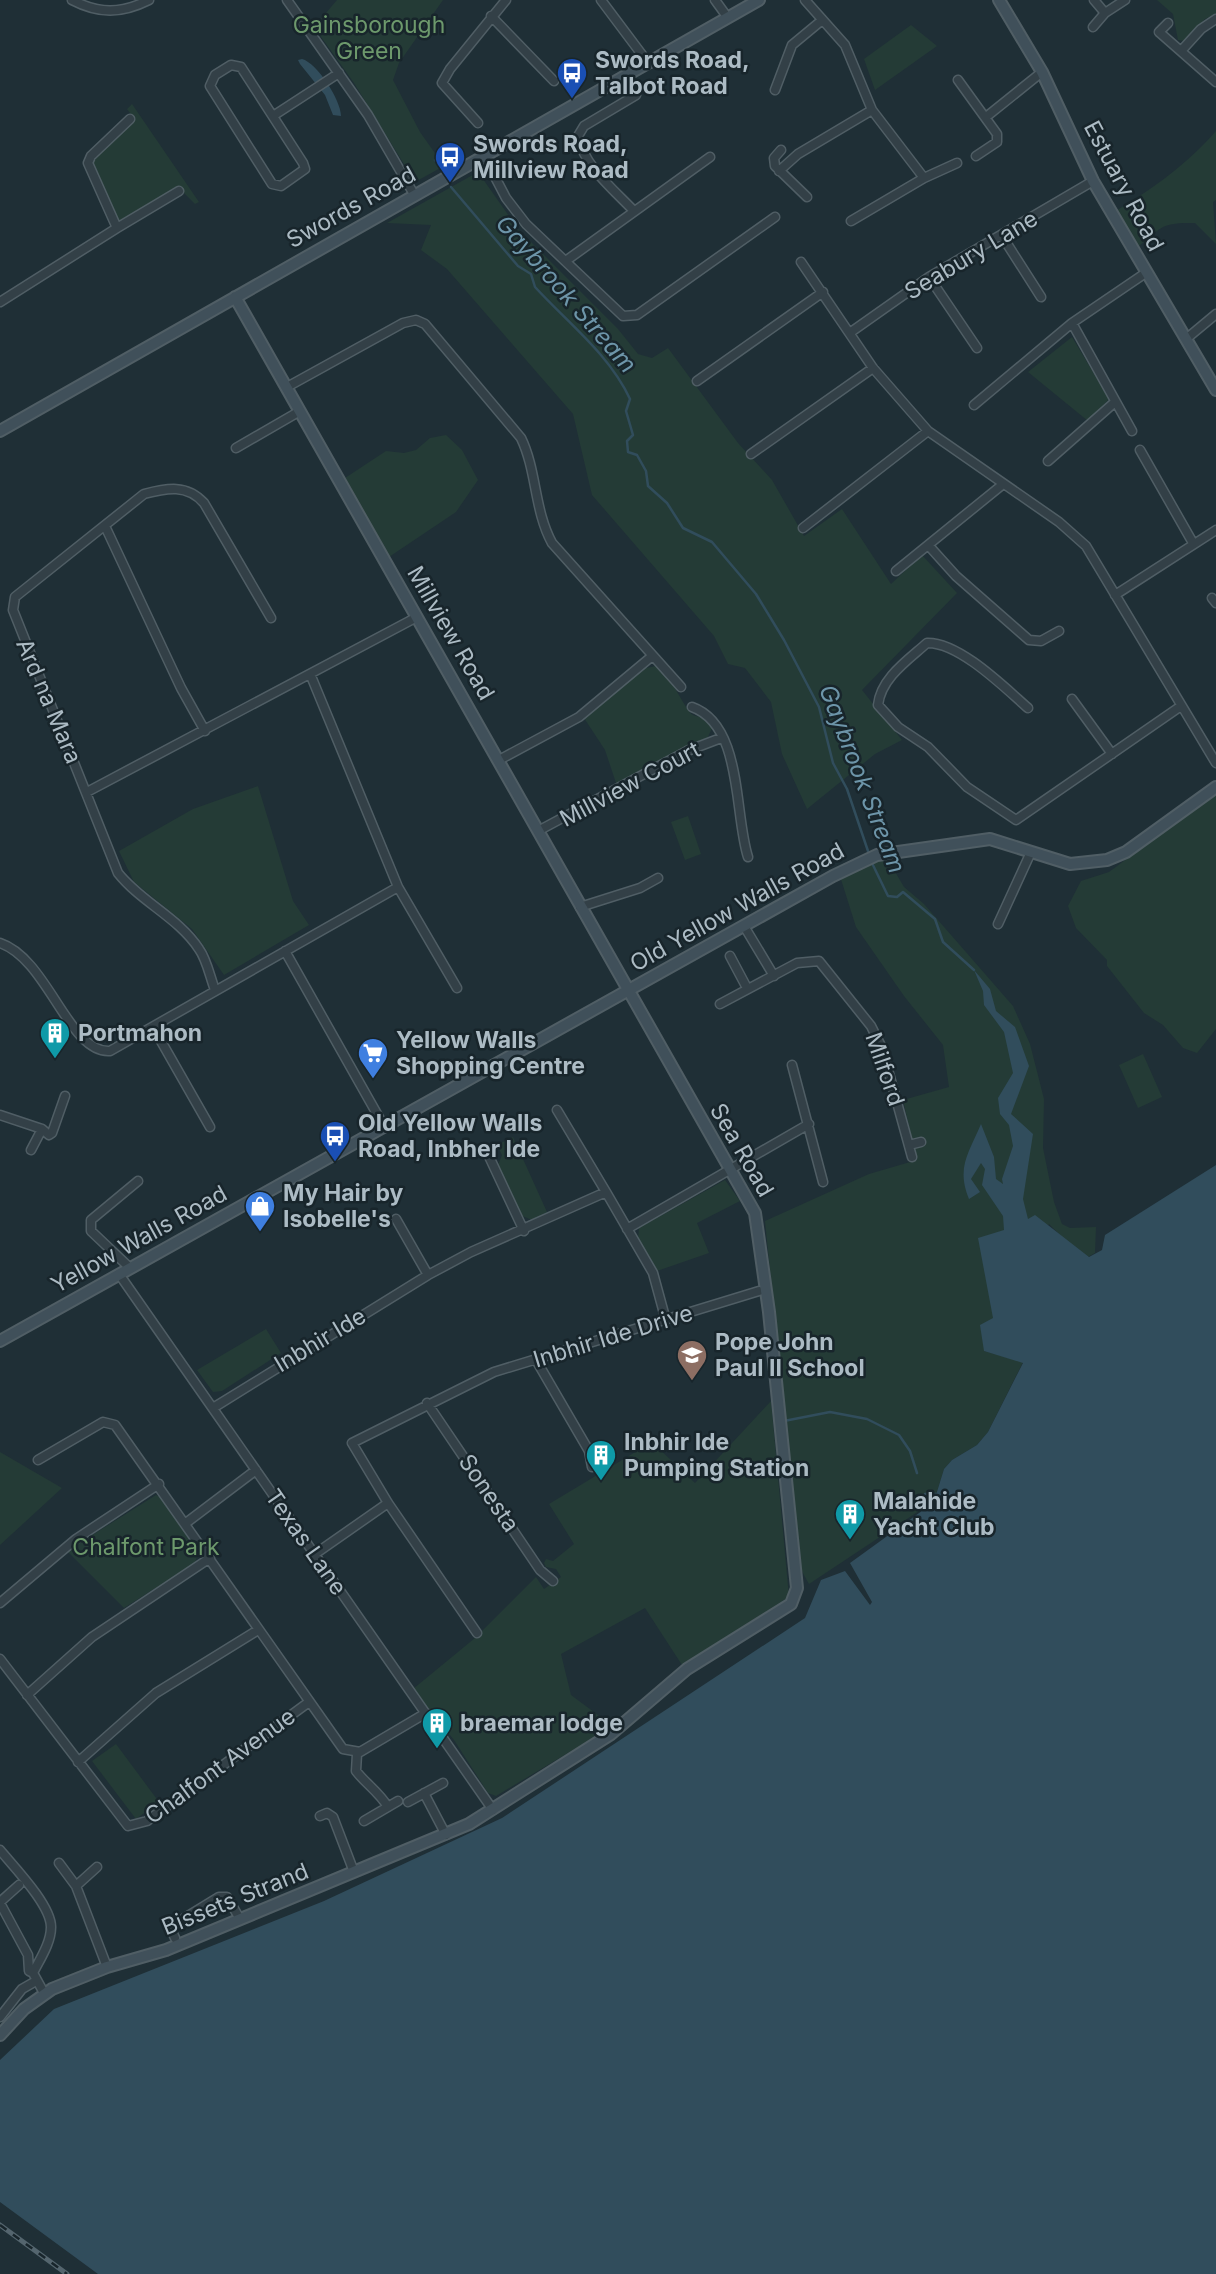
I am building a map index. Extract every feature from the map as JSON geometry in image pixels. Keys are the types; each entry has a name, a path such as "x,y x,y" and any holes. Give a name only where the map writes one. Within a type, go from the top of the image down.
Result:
{"street":[{"path":"72,0 100,12 121,10 149,0"},
{"path":"287,0 368,114 415,195"},
{"path":"478,123 443,83 450,69 506,0"},
{"path":"601,0 649,64"},
{"path":"715,0 728,18"},
{"name":"Swords Road","path":"1,427 760,0"},
{"path":"805,0 845,45 872,110 923,178"},
{"name":"Estuary Road","path":"999,0 1042,72 1093,181 1216,390"},
{"path":"1094,0 1105,13"},
{"path":"1093,27 1105,13 1125,0"},
{"path":"491,16 554,81"},
{"path":"1181,51 1201,29 1216,19"},
{"path":"775,90 792,45 821,21"},
{"path":"1168,23 1159,33 1216,82"},
{"path":"231,65 241,67 273,116 305,169 281,186 272,184 210,86 211,80 231,65"},
{"path":"986,117 1042,72"},
{"path":"273,116 339,73"},
{"path":"958,80 997,134 997,142 976,156"},
{"path":"633,210 590,161 578,136 584,126 636,96"},
{"path":"779,171 798,154 872,110"},
{"path":"117,228 88,163 91,156 130,119"},
{"path":"781,150 773,162 807,197"},
{"path":"484,156 515,211 617,311 630,317 637,315 775,217"},
{"path":"567,260 633,210 710,158"},
{"path":"852,221 923,178 957,163"},
{"name":"Seabury Lane","path":"851,332 929,278 1093,181"},
{"path":"0,302 179,191"},
{"path":"1002,236 1041,297"},
{"path":"801,262 873,368 928,430 1002,485 1059,522 1086,546 1216,763"},
{"path":"974,405 1072,323 1147,272"},
{"path":"929,278 977,348"},
{"path":"697,381 823,292"},
{"name":"Millview Road","path":"236,297 629,991"},
{"path":"1186,339 1216,314"},
{"path":"287,387 403,323 416,320 425,324 521,438 528,452 544,528 552,542 651,657 681,687"},
{"path":"1072,323 1132,431"},
{"path":"751,454 873,368"},
{"path":"1048,461 1115,402"},
{"path":"236,448 300,411"},
{"path":"803,528 928,430"},
{"path":"1140,450 1194,543"},
{"path":"896,571 1002,485"},
{"name":"Ard na Mara","path":"215,990 201,951 190,936 132,890 118,873 104,845 87,792 13,610 15,597 144,494 165,489 187,490 195,494 271,618"},
{"path":"106,526 181,688 205,731"},
{"path":"1115,595 1216,530"},
{"path":"929,546 956,576 1029,640 1041,642 1059,631"},
{"name":"Ard na Mara","path":"87,792 311,676 417,617"},
{"path":"1028,708 994,679 940,643 927,643 898,669 883,687 878,705 898,727 928,747 967,787 1017,820 1181,706"},
{"path":"499,760 579,717 651,657"},
{"path":"311,676 398,887 457,988"},
{"path":"1072,699 1112,754"},
{"name":"Millview Court","path":"692,707 709,717 735,771 739,788 738,816 748,857"},
{"name":"Millview Court","path":"538,831 687,751 721,738"},
{"name":"Old Yellow Walls Road","path":"629,991 870,858 990,839 1070,864 1107,860 1126,852 1216,787"},
{"path":"998,924 1031,852"},
{"path":"580,907 640,888 658,878"},
{"path":"0,943 13,947 30,962 80,1037 93,1050 110,1051 398,887"},
{"path":"744,926 774,976"},
{"path":"285,951 385,1128"},
{"path":"730,956 747,988"},
{"name":"Milford","path":"720,1003 797,963 819,961 871,1026 882,1048 912,1157"},
{"name":"Yellow Walls Road","path":"0,1341 629,991"},
{"name":"Sea Road","path":"629,991 729,1171 751,1205 758,1227 795,1596"},
{"path":"153,1027 210,1127"},
{"path":"792,1065 823,1182"},
{"path":"0,1115 42,1129 48,1135 65,1096"},
{"path":"557,1110 653,1273 665,1317"},
{"path":"627,1229 809,1124"},
{"path":"31,1150 42,1129"},
{"path":"909,1145 921,1142"},
{"path":"486,1150 523,1231"},
{"name":"Texas Lane","path":"138,1181 91,1220 91,1231 124,1271 213,1408 493,1810"},
{"name":"Inbhir Ide","path":"213,1408 428,1275 471,1252 606,1192"},
{"path":"396,1219 428,1275"},
{"name":"Inbhir Ide Drive","path":"427,1403 468,1383 536,1360 665,1317 759,1291"},
{"path":"536,1360 589,1451 592,1466"},
{"path":"427,1403 352,1443 388,1503 477,1633"},
{"name":"Sonesta","path":"427,1403 540,1570 553,1581"},
{"path":"38,1460 72,1437 109,1421 122,1432 343,1749 357,1754"},
{"path":"187,1523 256,1470"},
{"path":"0,1603 76,1539 159,1484"},
{"path":"315,1554 388,1503"},
{"path":"27,1695 92,1637 210,1558"},
{"name":"Bissets Strand","path":"0,2035 44,1993 107,1967 166,1950 446,1835 493,1810 547,1772 619,1728 687,1669 783,1609 795,1596"},
{"path":"78,1762 156,1693 258,1630"},
{"name":"Chalfont Avenue","path":"0,1659 128,1826 147,1821 309,1702"},
{"path":"357,1754 426,1713"},
{"path":"357,1754 356,1771 365,1783 381,1794 388,1807"},
{"path":"408,1802 443,1783"},
{"path":"424,1793 446,1835"},
{"path":"364,1821 398,1801"},
{"path":"320,1816 327,1814 333,1817 354,1872"},
{"path":"0,1850 36,1894 49,1919 49,1937 34,1977 0,2017"},
{"path":"59,1863 76,1886 107,1967"},
{"path":"76,1886 97,1867"},
{"path":"19,1885 0,1902 28,1955 29,1971 44,1993"},
{"path":"175,1938 170,1927 219,1897 227,1897 240,1919"}],"green space":[{"name":"Gainsborough Green","path":"337,0 443,0 399,63 393,80 420,132 444,166 415,182 354,83 314,27"},
{"path":"1157,0 1216,0 1216,14 1205,19 1184,41 1178,40 1173,14"},
{"path":"911,25 937,46 875,90 864,59"},
{"path":"132,104 199,202 195,204 179,188 120,223 92,168 93,161 132,123 134,118 127,109"},
{"path":"1216,131 1216,200 1213,202 1216,244 1195,223 1184,223 1163,227 1138,247 1116,211 1169,175"},
{"path":"478,172 518,229 618,329 638,354 652,358 668,348 738,443 772,480 804,536 842,509 891,584 922,555 957,593 862,690 902,740 875,754 807,809 782,754 771,702 745,668 728,664 714,636 592,495 573,414 447,269 421,250 431,225 387,223"},
{"path":"1072,337 1109,399 1088,421 1028,372"},
{"path":"446,435 462,450 478,480 456,512 389,557 345,478 386,451 404,453 416,450 430,438"},
{"path":"656,666 668,678 690,712 694,716 704,717 712,728 708,737 617,786 605,750 584,718 646,668"},
{"path":"258,786 293,901 309,925 224,975 192,929 134,882 119,851 193,809"},
{"path":"1216,793 1216,1029 1197,1053 1183,1048 1163,1025 1144,1013 1107,966 1107,960 1076,928 1068,906 1081,881 1109,872"},
{"path":"688,816 701,854 685,860 671,822"},
{"path":"884,853 904,887 924,904 1013,1006 1030,1044 1044,1099 1043,1148 1054,1202 1062,1224 1070,1228 1096,1227 1095,1253 1088,1257 1071,1246 1049,1224 993,1319 984,1351 1023,1362 988,1432 977,1445 952,1460 944,1469 936,1495 925,1507 809,1584 800,1568 765,1221 869,1174 917,1160 903,1100 949,1087 943,1045 904,996 856,927 839,873"},
{"path":"1143,1054 1162,1097 1138,1108 1119,1065"},
{"path":"513,1137 547,1212 532,1220 520,1215 498,1165 502,1155 497,1145"},
{"path":"725,1180 740,1201 697,1223 709,1253 657,1271 638,1239 639,1228"},
{"path":"266,1329 281,1353 222,1391 213,1392 197,1370"},
{"path":"771,1401 789,1597 682,1665 645,1608 561,1654 571,1695 606,1721 608,1729 496,1796 488,1793 454,1740 413,1689 475,1638 536,1577 544,1589 561,1577 556,1569 546,1567 544,1563 546,1559 553,1561 574,1544 549,1504 652,1442 695,1483"},
{"path":"0,1452 62,1488 0,1545"},
{"name":"Chalfont Park","path":"156,1495 162,1498 199,1550 195,1563 124,1608 67,1551"},
{"path":"116,1744 159,1802 136,1819 92,1761"}],"water":[{"path":"302,59 314,67 327,83 337,101 341,116 333,115 325,95 300,64 298,60"},
{"path":"974,970 990,989 996,1011 1015,1027 1029,1066 1011,1114 1033,1134 1023,1199 1028,1219 1035,1215 1089,1257 1102,1250 1105,1235 1216,1165 1216,2274 98,2274 0,2202 0,2060 54,2009 324,1901 502,1818 805,1618 821,1580 845,1571 870,1605 872,1602 850,1563 926,1508 936,1495 944,1469 952,1460 977,1445 988,1432 1023,1363 984,1351 980,1325 993,1318 978,1238 1004,1230 1003,1216 982,1185 985,1169 981,1163 971,1179 980,1192 969,1199 965,1188 964,1169 981,1124 994,1157 996,1179 1003,1184 1002,1179 1013,1146 1009,1125 1000,1114 998,1098 1013,1073 1004,1032 984,1005 983,991"}],"waterway":[{"name":"Gaybrook Stream","path":"435,160 441,168"},
{"name":"Gaybrook Stream","path":"451,187 518,266 531,274 535,287 599,353 621,383 630,399 626,411 633,435 627,441 628,452 637,455 646,471 648,486 667,503 683,528 712,542 756,594 819,707 833,763 847,789 869,854"},
{"name":"Gaybrook Stream","path":"871,861 888,896 897,897 903,892 935,919 943,942 974,970"},
{"path":"784,1421 830,1412 867,1419 899,1435 910,1451 917,1473"},
{"path":"925,1494 936,1494"}],"railway":[{"path":"0,2225 67,2274"}],"place":[{"name":"Swords Road, Talbot Road","path":"572,100"},
{"name":"Swords Road, Millview Road","path":"450,184"},
{"name":"Portmahon","path":"55,1060"},
{"name":"Yellow Walls Shopping Centre","path":"373,1080"},
{"name":"Old Yellow Walls Road, Inbher Ide","path":"335,1163"},
{"name":"My Hair by Isobelle's","path":"260,1233"},
{"name":"Pope John Paul II School","path":"692,1382"},
{"name":"Inbhir Ide Pumping Station","path":"601,1482"},
{"name":"Malahide Yacht Club","path":"850,1541"},
{"name":"braemar lodge","path":"437,1750"}]}
